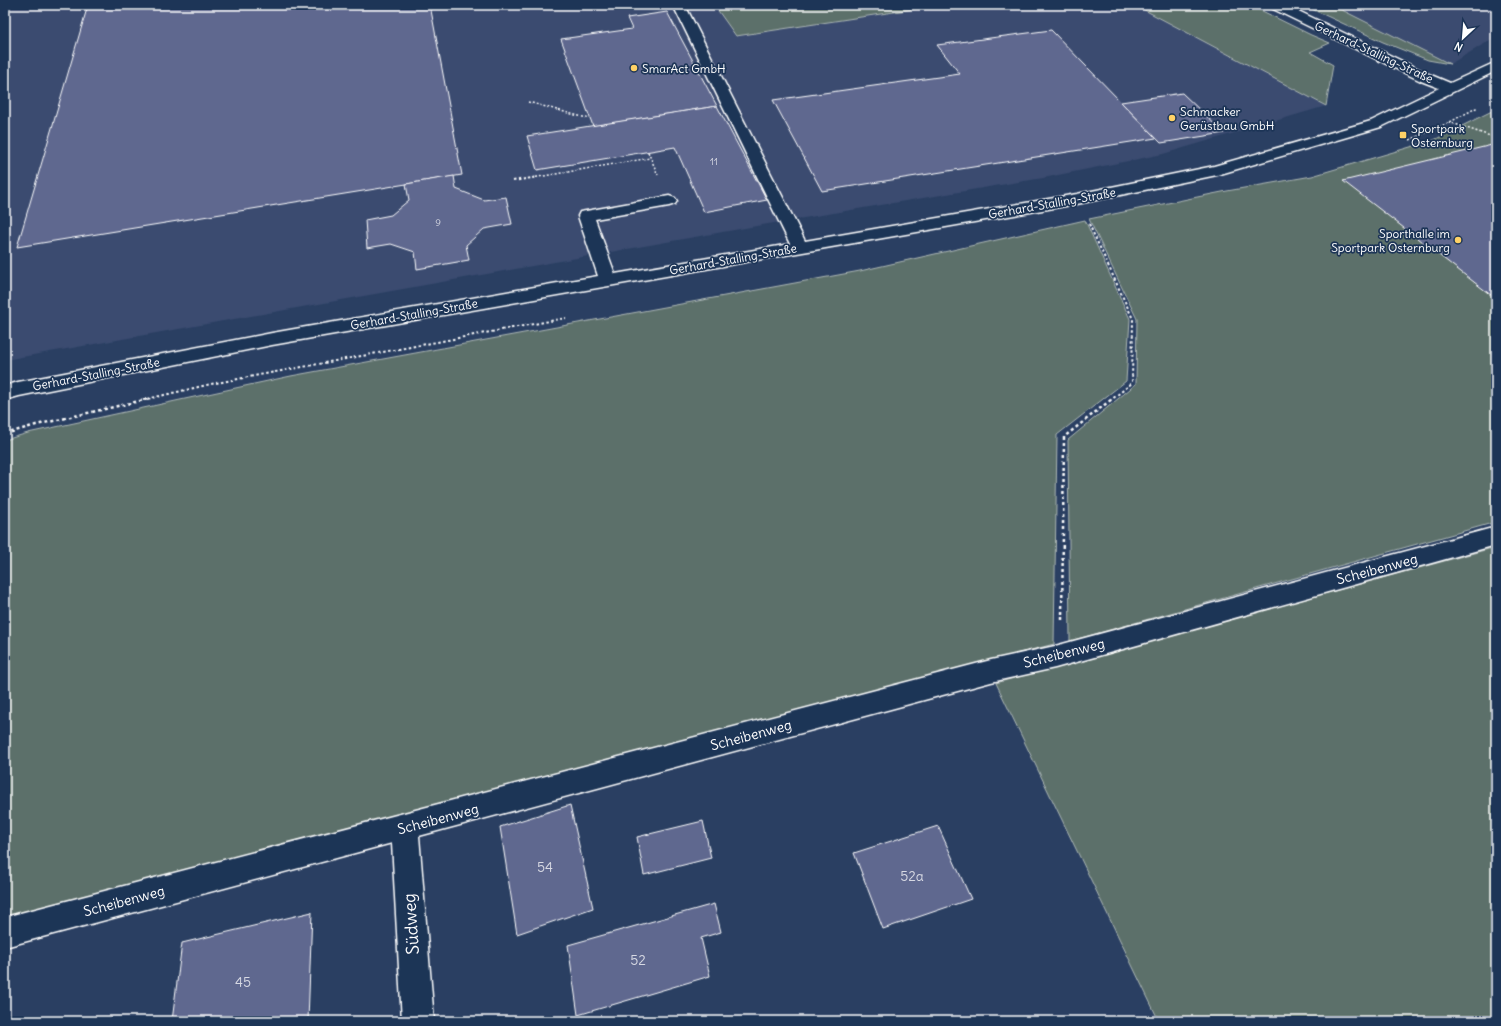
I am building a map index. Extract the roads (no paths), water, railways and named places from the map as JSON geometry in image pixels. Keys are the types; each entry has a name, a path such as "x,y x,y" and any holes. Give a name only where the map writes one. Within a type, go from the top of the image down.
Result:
{"street":[{"name":"Gerhard-Stalling-Straße","path":"1276,5 1426,78 1451,88"},
{"path":"679,6 800,247"},
{"name":"Gerhard-Stalling-Straße","path":"5,393 18,389 267,340 1077,199 1217,170 1376,124 1496,66"},
{"path":"608,280 586,216 669,201"},
{"name":"Scheibenweg","path":"5,932 991,671 1062,655 1496,536"},
{"name":"Südweg","path":"405,827 418,1021"}],"place":[{"name":"SmarAct GmbH","path":"634,68"},
{"name":"Schmacker Gerüstbau GmbH","path":"1172,118"},
{"name":"Sportpark Osternburg","path":"1403,135"},
{"name":"Sporthalle im Sportpark Osternburg","path":"1458,240"}]}
